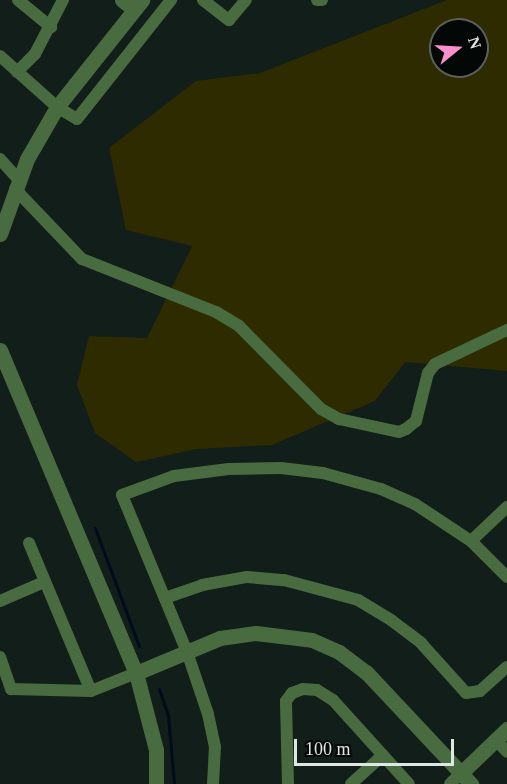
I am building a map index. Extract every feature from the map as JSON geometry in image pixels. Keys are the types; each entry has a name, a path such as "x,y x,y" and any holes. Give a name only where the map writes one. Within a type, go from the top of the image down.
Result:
{"street":[{"path":"18,0 51,27"},
{"path":"17,72 35,54 63,0"},
{"path":"0,56 57,107 77,119 171,0"},
{"path":"203,0 230,20 246,0"},
{"path":"317,0 322,0"},
{"path":"0,234 17,184 57,107 133,3"},
{"path":"0,159 17,184 82,259 216,312 239,326 321,409 339,419 399,432 406,429 416,422 428,373 435,364 507,330"},
{"path":"0,353 136,673 156,750 156,784"},
{"path":"213,784 215,747 187,652 122,495 174,476 281,468 323,473 407,500 471,541 507,577"},
{"path":"471,541 507,507"},
{"path":"29,543 91,691"},
{"path":"165,598 202,585 247,577 284,580 358,600 391,620 421,643 466,693 480,691 505,672"},
{"path":"0,601 44,582"},
{"path":"0,657 5,691 91,691 220,638 256,633 312,640 339,652 366,672 466,779"},
{"path":"288,784 286,701 292,693 303,689 317,690 333,700 409,784"},
{"path":"450,784 466,779 507,729"},
{"path":"496,740 507,752"},
{"path":"351,784 383,755"}],"shaded area":[{"path":"447,0 507,0 507,371 405,362 375,401 272,445 197,449 136,462 95,433 77,385 89,336 147,338 192,246 126,230 109,148 196,81 260,73"}],"waterway":[{"path":"95,528 139,646"},
{"path":"159,689 168,715 174,784"}]}
